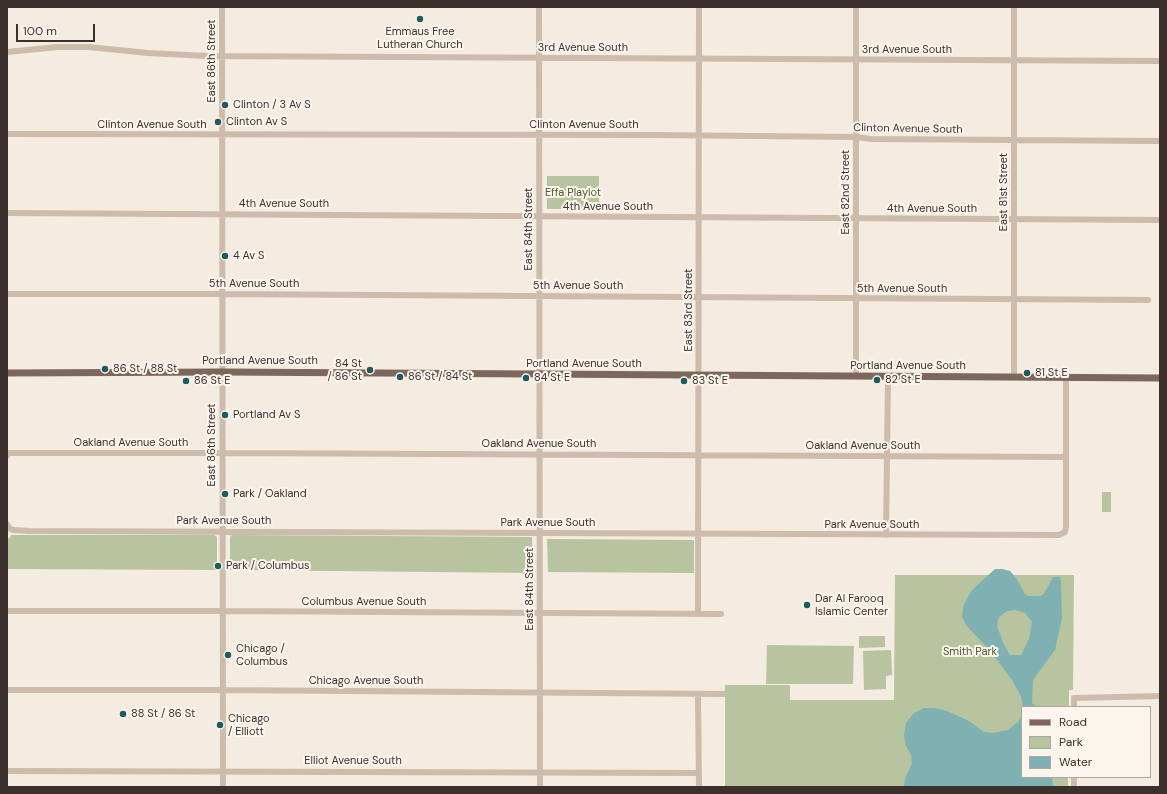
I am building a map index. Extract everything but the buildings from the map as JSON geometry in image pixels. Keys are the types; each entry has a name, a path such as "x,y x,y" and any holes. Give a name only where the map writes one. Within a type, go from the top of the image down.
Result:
{"main road":[{"name":"Portland Avenue South","path":"7,372 1160,378"}],"street":[{"name":"East 86th Street","path":"222,7 223,787"},
{"name":"East 84th Street","path":"539,7 540,787"},
{"name":"East 83rd Street","path":"698,614 699,7"},
{"name":"East 82nd Street","path":"856,7 856,376"},
{"name":"East 81st Street","path":"1014,7 1014,377"},
{"name":"3rd Avenue South","path":"7,52 58,47 88,47 148,53 222,56 1160,61"},
{"name":"Clinton Avenue South","path":"7,134 539,135 1160,141"},
{"name":"4th Avenue South","path":"7,213 1160,220"},
{"name":"5th Avenue South","path":"7,294 1148,300"},
{"path":"886,535 888,377"},
{"path":"1066,378 1066,457"},
{"name":"Oakland Avenue South","path":"10,454 222,453 1066,457"},
{"name":"Park Avenue South","path":"7,524 9,528 13,530 30,531 1055,536 1065,532 1066,457"},
{"name":"Columbus Avenue South","path":"7,611 721,614"},
{"name":"Chicago Avenue South","path":"7,690 223,690 724,694"},
{"path":"698,694 699,787"},
{"path":"1074,706 1074,698 1160,696"},
{"name":"Elliot Avenue South","path":"7,771 699,773"}],"green space":[{"name":"Effa Playlot","path":"547,176 599,176 599,209 547,209"},
{"path":"1102,492 1111,492 1111,512 1102,512"},
{"path":"11,535 214,535 217,537 217,570 7,569 7,538 10,538"},
{"path":"232,535 532,537 533,573 230,570 230,537"},
{"path":"547,539 693,540 694,573 548,572"},
{"name":"Smith Park","path":"895,575 1074,575 1073,690 1069,690 1069,706 1021,706 1021,778 1068,778 1068,787 725,787 725,685 790,685 790,700 894,700"},
{"path":"859,636 885,636 885,647 859,648"},
{"path":"767,645 854,646 853,684 766,684"},
{"path":"891,650 892,675 886,676 886,689 864,690 863,651"}],"water":[{"path":"995,569 1010,571 1016,578 1025,594 1029,596 1040,596 1044,594 1053,577 1060,577 1062,618 1055,650 1033,680 1032,703 1038,706 1023,706 1021,696 1012,680 992,653 966,625 962,617 966,600 972,590","holes":["1015,610 1025,613 1032,622 1029,639 1021,655 1010,655 1004,645 997,626 999,617 1007,611"]},
{"path":"924,708 935,708 947,711 969,721 984,732 993,733 1008,730 1018,722 1021,717 1021,778 1052,778 1053,787 904,787 905,779 912,763 911,755 906,746 904,735 906,723 914,713"}],"place":[{"name":"Emmaus Free Lutheran Church","path":"420,19"},
{"name":"Clinton / 3 Av S","path":"225,105"},
{"name":"Clinton Av S","path":"218,122"},
{"name":"4 Av S","path":"225,256"},
{"name":"86 St / 88 St","path":"105,369"},
{"name":"84 St / 86 St","path":"370,370"},
{"name":"81 St E","path":"1027,373"},
{"name":"86 St / 84 St","path":"400,377"},
{"name":"84 St E","path":"526,378"},
{"name":"82 St E","path":"877,380"},
{"name":"86 St E","path":"186,381"},
{"name":"83 St E","path":"684,381"},
{"name":"Portland Av S","path":"225,415"},
{"name":"Park / Oakland","path":"225,494"},
{"name":"Park / Columbus","path":"218,566"},
{"name":"Dar Al Farooq Islamic Center","path":"807,605"},
{"name":"Chicago / Columbus","path":"228,655"},
{"name":"88 St / 86 St","path":"123,714"},
{"name":"Chicago / Elliott","path":"220,725"}]}
